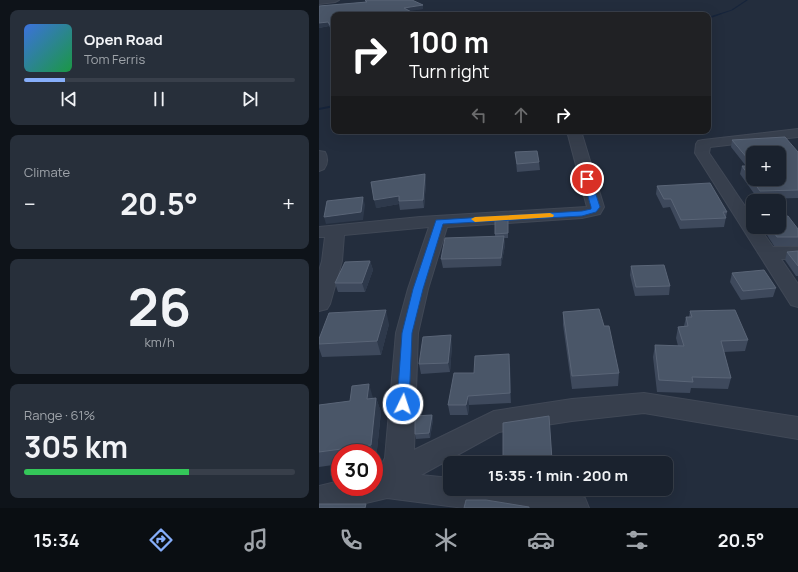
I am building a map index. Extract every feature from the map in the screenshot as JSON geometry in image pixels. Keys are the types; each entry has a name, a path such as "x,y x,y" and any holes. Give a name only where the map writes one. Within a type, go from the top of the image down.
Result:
{"street":[{"path":"319,2 335,0"},
{"path":"798,133 703,144 702,153 798,300"},
{"path":"319,304 332,261 327,231 420,222 582,213 594,210 595,207 575,134"},
{"path":"389,480 399,459 407,333 418,289 438,230 439,222"},
{"path":"768,253 798,253"},
{"path":"319,500 389,480 494,422 573,410 644,403 798,428"},
{"path":"389,480 574,508"}],"building":[{"path":"365,0 412,0 423,5 404,8 411,12 331,12 331,26 328,22 319,23 319,6 367,2"},
{"path":"785,137 798,152 798,190 760,191 756,186 786,186 786,146 746,146 746,157 732,140"},
{"path":"537,151 539,162 517,164 515,152"},
{"path":"742,166 746,166 746,172"},
{"path":"425,174 423,200 399,201 399,196 374,200 371,182"},
{"path":"710,183 727,212 723,212 726,218 681,220 671,199 664,199 657,186"},
{"path":"363,197 361,212 324,217 327,201"},
{"path":"786,216 788,216 798,229 798,237 777,237 775,234 786,234"},
{"path":"508,220 508,233 495,234 495,221"},
{"path":"504,236 501,258 441,259 445,238"},
{"path":"798,251 798,266 787,252"},
{"path":"370,261 362,283 335,283 345,262"},
{"path":"664,265 670,286 636,287 631,266"},
{"path":"764,270 776,288 743,291 732,273"},
{"path":"599,309 604,326 609,326 619,373 572,376 563,312"},
{"path":"386,310 377,341 319,344 319,339 329,313"},
{"path":"735,310 748,340 721,341 731,378 692,377 693,382 659,380 655,345 684,346 678,327 688,326 686,317 692,317 690,311"},
{"path":"451,335 448,363 419,364 423,337"},
{"path":"509,354 510,393 468,396 466,405 448,405 454,373 474,373 475,356"},
{"path":"369,384 367,399 376,398 371,444 331,444 331,450 319,452 319,405 350,401 352,386"},
{"path":"432,415 429,433 415,434 415,416"},
{"path":"549,416 552,456 503,456 503,423"},
{"path":"466,500 486,500 529,508 464,508"},
{"path":"319,504 366,504 365,508 319,508"}],"waterway":[{"path":"711,17 732,10 747,0"},
{"path":"319,109 331,107"}],"slow traffic":[{"path":"475,219 550,215"}],"route":[{"path":"403,404 407,333 418,289 438,230 439,222 582,213 594,210 595,207 587,179"}]}
